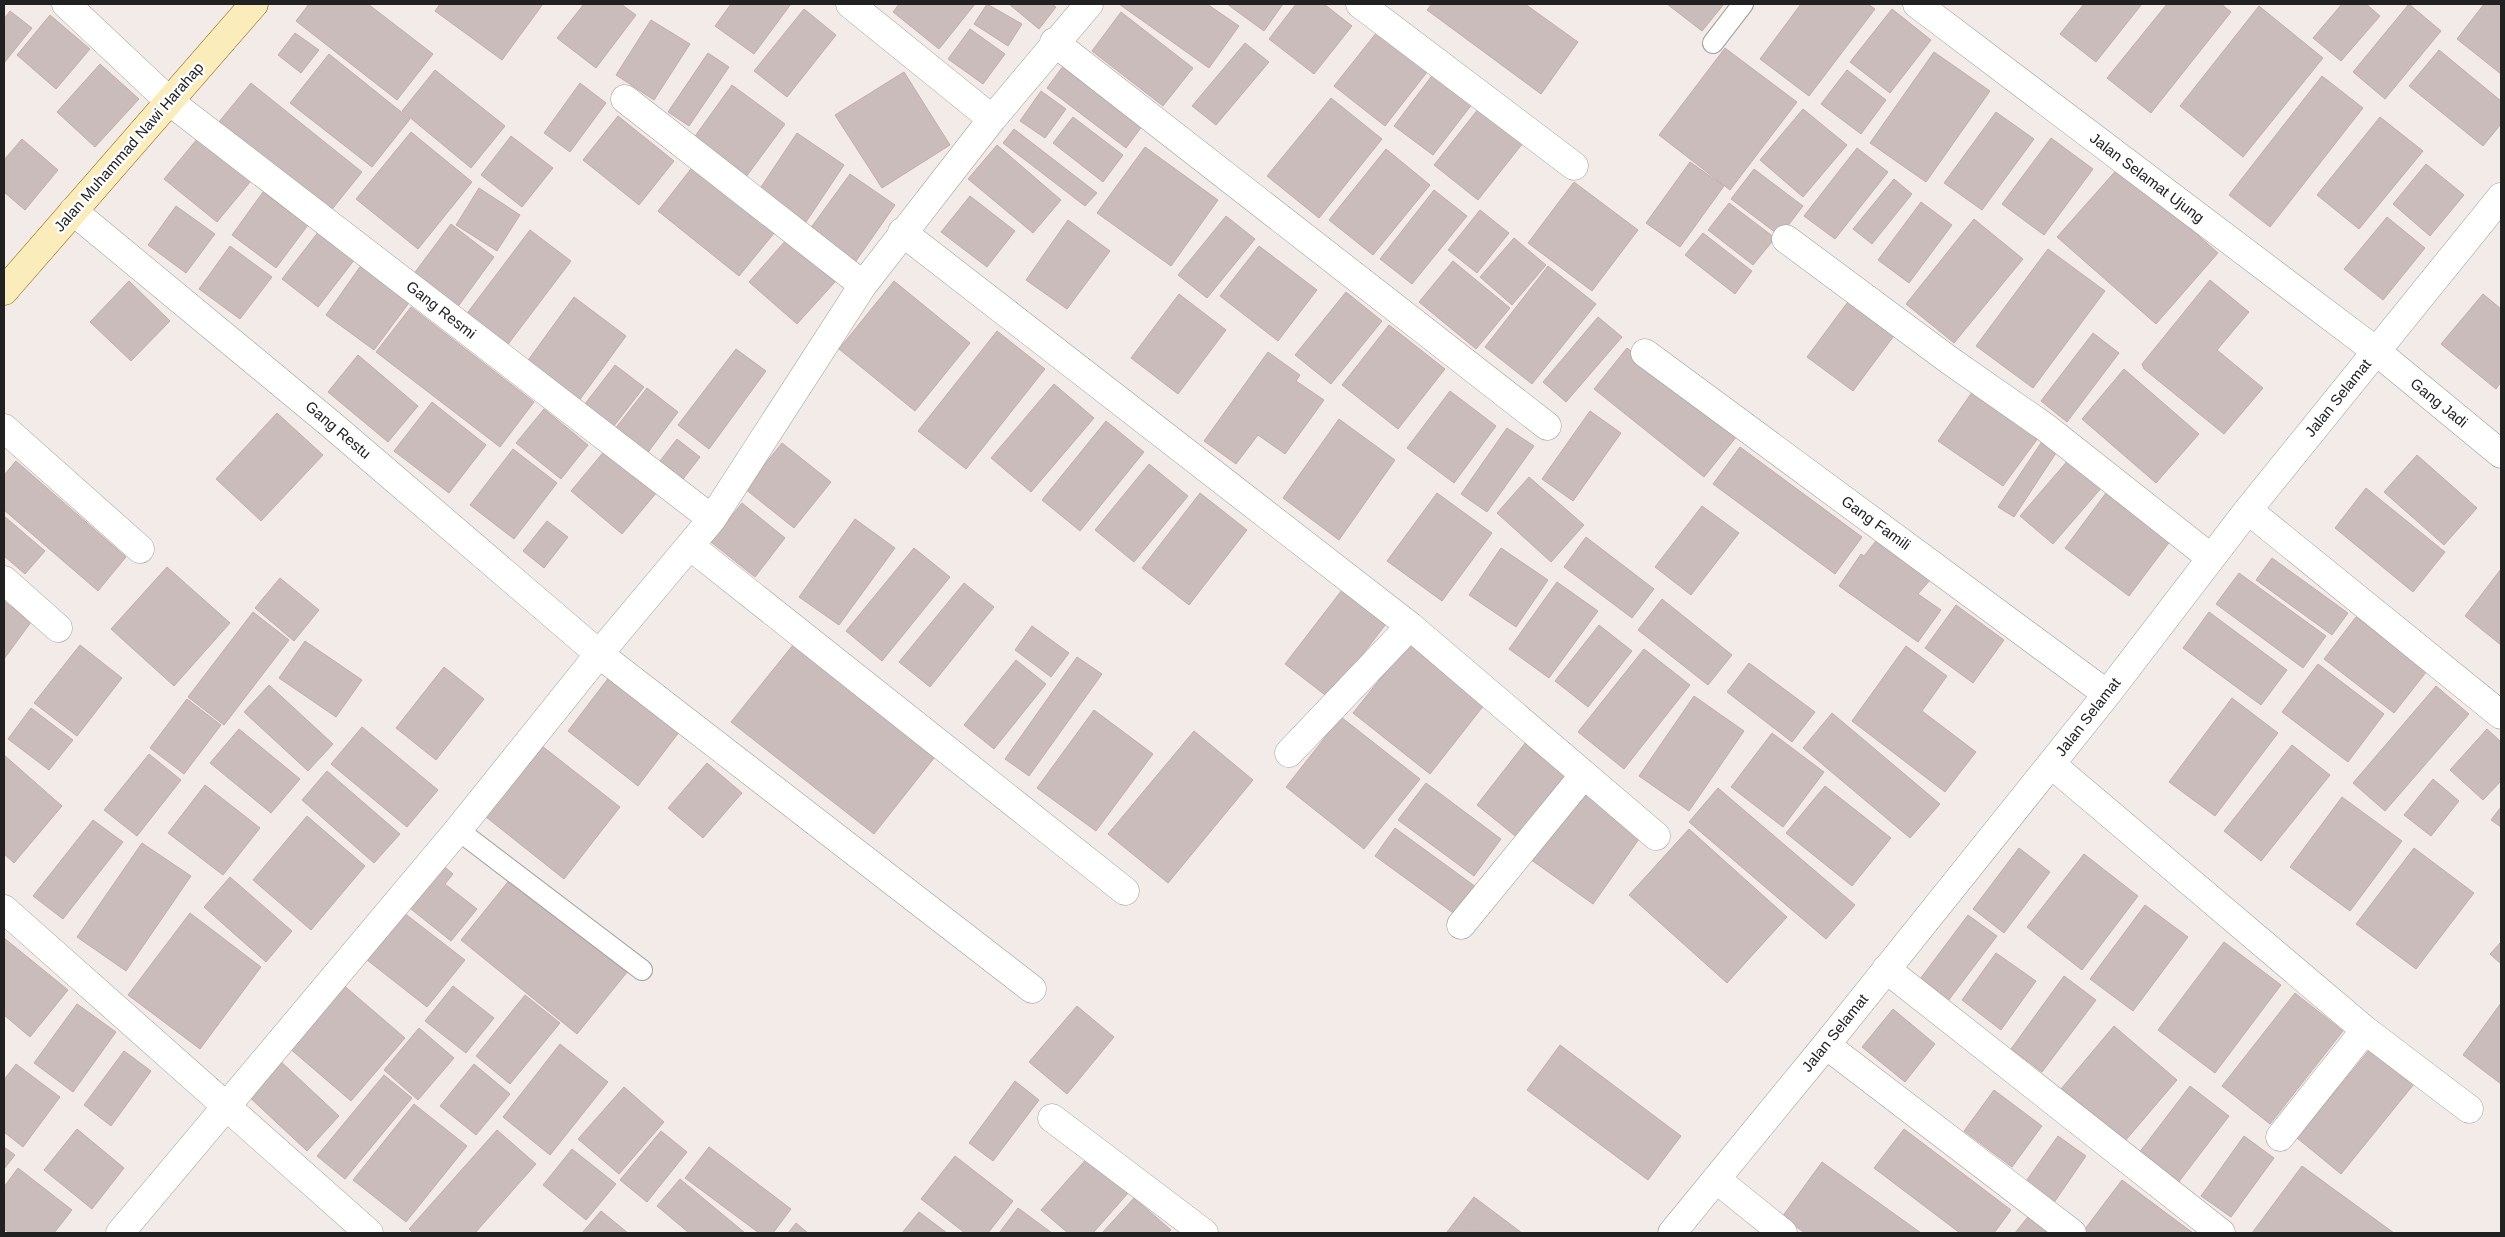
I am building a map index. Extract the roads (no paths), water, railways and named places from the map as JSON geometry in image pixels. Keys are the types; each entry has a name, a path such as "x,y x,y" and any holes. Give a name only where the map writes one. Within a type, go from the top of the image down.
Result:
{"main road":[{"name":"Jalan Muhammad Nawi Harahap","path":"6,285 254,4"}],"street":[{"name":"Gang Resmi","path":"66,4 169,101 712,519"},
{"path":"850,4 992,119"},
{"path":"120,1233 458,830 599,654 712,519 863,285 902,232 992,119 1054,42 1089,4"},
{"path":"1360,4 1574,166"},
{"name":"Jalan Selamat Ujung","path":"1918,4 2376,351"},
{"path":"1054,42 1548,426"},
{"path":"625,99 863,285"},
{"name":"Jalan Selamat","path":"1672,1233 1826,1045 2051,764 2248,510 2501,197"},
{"name":"Gang Restu","path":"73,211 334,426 599,654 1032,989"},
{"path":"902,232 1410,626 1583,776 1656,836"},
{"path":"1786,239 1949,360 2045,427 2211,558"},
{"name":"Gang Jadi","path":"2376,351 2501,454"},
{"name":"Gang Famili","path":"1646,353 2107,694"},
{"path":"4,428 140,548"},
{"path":"2248,510 2501,715"},
{"path":"690,546 1125,891"},
{"path":"4,580 58,628"},
{"path":"1289,753 1410,626"},
{"path":"2051,764 2366,1030 2469,1109"},
{"path":"1461,925 1583,776"},
{"path":"4,909 369,1233"},
{"path":"1886,970 2221,1233"},
{"path":"2280,1137 2366,1030"},
{"path":"1826,1045 2072,1233"},
{"path":"1052,1118 1204,1233"},
{"path":"1716,1179 1783,1233"}],"lane":[{"path":"1714,43 1743,4"},
{"path":"458,830 642,970"}]}
